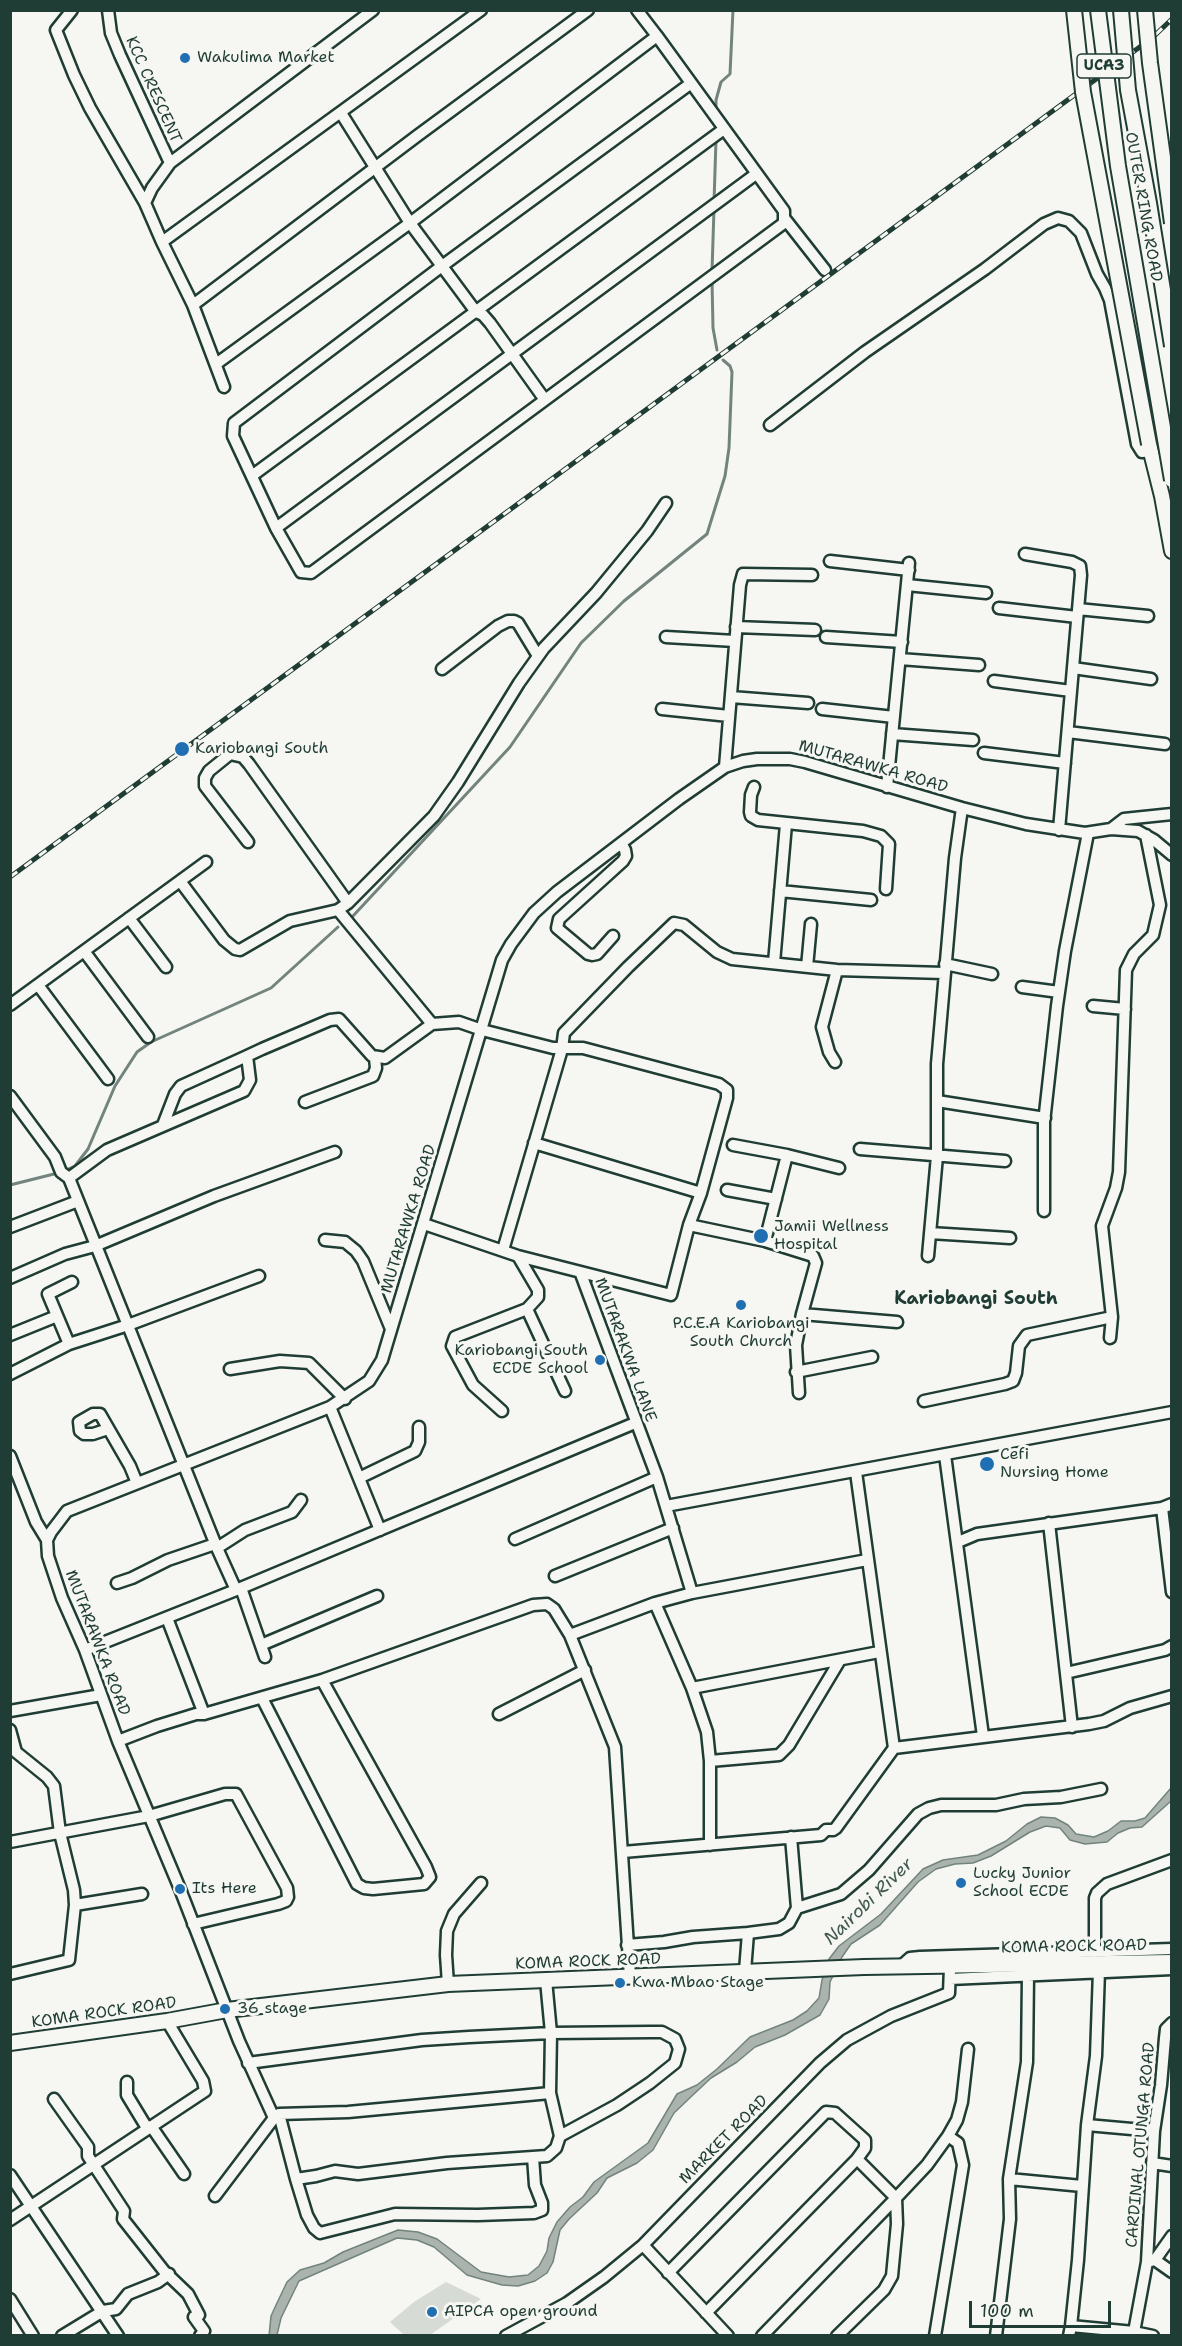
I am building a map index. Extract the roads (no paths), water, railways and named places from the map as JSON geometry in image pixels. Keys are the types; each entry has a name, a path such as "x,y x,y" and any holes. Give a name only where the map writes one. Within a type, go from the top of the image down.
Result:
{"main road":[{"name":"UCA3","path":"1074,10 1085,102 1172,551"},
{"name":"OUTER RING ROAD","path":"1098,10 1118,166 1172,480"},
{"name":"OUTER RING ROAD","path":"1121,10 1128,90 1172,346"},
{"name":"OUTER RING ROAD","path":"1145,10 1172,223"},
{"path":"1152,451 1172,454"},
{"name":"KOMA ROCK ROAD","path":"10,2043 167,2021 227,2010 448,1984 824,1968 900,1966 950,1973 1087,1962 1172,1962"}],"street":[{"path":"72,10 56,30 74,75 90,108 145,203 193,305 224,387"},
{"name":"KCC CRESCENT","path":"108,10 111,33 170,163 152,188 145,203"},
{"path":"170,163 373,10"},
{"path":"162,242 481,10"},
{"path":"193,305 588,10"},
{"path":"637,10 784,212 785,219 825,270"},
{"path":"216,364 410,223 657,36"},
{"path":"690,84 442,266 234,423 233,436 276,528 301,572 311,573 780,227 785,219"},
{"path":"341,113 374,169 410,223 476,312 483,315 490,323 545,400"},
{"path":"253,475 724,129"},
{"path":"276,528 756,174"},
{"path":"770,425 865,352 985,269 1044,224 1058,219 1069,221 1081,233 1110,300 1137,444 1142,452 1152,451"},
{"path":"180,881 224,940 235,950 244,949 290,921 343,907 434,816 538,656 596,593 647,531 666,503"},
{"path":"1025,554 1072,562 1080,566 1059,830"},
{"path":"830,561 909,566 887,787"},
{"path":"725,767 736,627 743,574 812,575"},
{"path":"907,585 986,593"},
{"path":"999,608 1148,616"},
{"path":"442,669 498,626 508,621 518,623 538,656"},
{"path":"736,627 815,630"},
{"path":"826,636 902,642"},
{"path":"666,637 735,641"},
{"path":"900,659 979,665"},
{"path":"1073,668 1151,679"},
{"path":"994,681 1071,691"},
{"path":"731,697 808,704"},
{"path":"662,709 729,716"},
{"path":"822,709 894,717"},
{"path":"1068,732 1165,744"},
{"path":"892,734 973,740"},
{"path":"984,753 1065,763"},
{"path":"248,842 205,786 205,778 209,771 231,754 243,757 249,764 343,907 432,1024"},
{"name":"MUTARAWKA ROAD","path":"533,2157 535,2185 542,2203 542,2210 534,2213 478,2216 395,2214 320,2233 314,2228 307,2215 277,2116 248,2063 118,1741 85,1650 62,1598 48,1556 48,1539 55,1525 68,1511 330,1407 369,1381 379,1368 502,960 534,913 557,892 725,767 757,759 789,759 962,808 1059,830 1088,832 1111,829 1132,830 1146,835 1172,855"},
{"path":"754,787 751,795 751,816 769,822 863,831 881,836 889,844 886,889"},
{"path":"928,1256 937,1156 937,1065 944,968 962,808"},
{"path":"1111,829 1125,819 1172,814"},
{"path":"774,963 786,824"},
{"path":"1044,1211 1045,1118 1059,992 1088,832"},
{"path":"1110,1338 1112,1317 1102,1226 1116,1188 1119,1172 1127,964 1154,935 1160,905 1146,835"},
{"path":"613,936 597,954 592,955 569,940 557,928 559,919 623,861 626,856 621,843"},
{"path":"10,1005 206,862"},
{"path":"780,891 872,900"},
{"path":"129,918 166,967"},
{"path":"502,1250 562,1049 564,1033 674,923 684,925 725,956 837,970 944,968 992,974"},
{"path":"807,967 811,924"},
{"path":"84,951 148,1037"},
{"path":"835,1062 829,1052 822,1027 837,970"},
{"path":"38,986 108,1079"},
{"path":"1022,987 1059,992"},
{"path":"1093,1006 1125,1009"},
{"path":"164,1125 175,1094 181,1086 320,1024 339,1019 375,1058 376,1068 373,1076 306,1102"},
{"path":"375,1058 385,1058 432,1024 459,1022 482,1030 562,1049 583,1048 719,1084 727,1090 727,1098 701,1193 689,1225 671,1295 581,1274"},
{"path":"69,1178 107,1150 244,1091 250,1080 247,1056"},
{"path":"10,1096 55,1157 61,1172 69,1178 216,1546 239,1589 265,1657"},
{"path":"937,1101 1045,1118"},
{"path":"534,1143 701,1193"},
{"path":"734,1145 839,1168"},
{"path":"860,1149 1005,1161"},
{"path":"10,1278 65,1254 95,1246 214,1196 334,1152"},
{"path":"765,1241 787,1155"},
{"path":"727,1190 776,1199"},
{"path":"10,1227 78,1201"},
{"name":"MUTARAKWA LANE","path":"424,1224 518,1256 581,1274 657,1477 692,1593"},
{"path":"689,1225 810,1253 815,1259 796,1345 799,1393"},
{"path":"930,1233 1010,1238"},
{"path":"325,1240 345,1242 356,1251 363,1262 391,1329"},
{"path":"502,1411 469,1380 452,1346 453,1341 460,1335 527,1308 539,1294 518,1256"},
{"path":"10,1374 69,1344 128,1325 259,1276"},
{"path":"69,1344 48,1294 72,1282"},
{"path":"527,1308 566,1390"},
{"path":"802,1314 897,1322"},
{"path":"10,1335 57,1317"},
{"path":"924,1401 1012,1381 1016,1373 1019,1346 1027,1335 1112,1317"},
{"path":"796,1372 872,1357"},
{"path":"230,1369 280,1361 309,1363 345,1399"},
{"path":"330,1407 380,1530"},
{"path":"666,1506 1172,1412"},
{"path":"85,1650 239,1589 635,1423"},
{"path":"359,1478 415,1451 419,1442 418,1427"},
{"path":"108,1429 137,1483"},
{"path":"945,1455 983,1736"},
{"path":"10,1456 36,1522 48,1539"},
{"path":"623,1852 821,1835 826,1830 836,1828 894,1748 856,1472"},
{"path":"515,1539 657,1477"},
{"path":"117,1582 132,1578 168,1560 216,1546 245,1530 292,1512 301,1500"},
{"path":"958,1542 976,1534 1166,1506 1172,1592"},
{"path":"1049,1523 1072,1727"},
{"path":"555,1576 673,1528"},
{"path":"570,1635 655,1603 692,1593 867,1560"},
{"path":"261,1645 377,1596"},
{"path":"118,1741 196,1714 204,1714 322,1680 538,1603 547,1604 554,1609 570,1635 615,1747 630,1977"},
{"path":"655,1603 692,1688 707,1732 710,1761 710,1845"},
{"path":"167,1618 204,1714"},
{"path":"1066,1673 1165,1650 1172,1646"},
{"path":"692,1688 879,1652"},
{"path":"710,1761 779,1755 789,1745 840,1660"},
{"path":"499,1714 585,1670"},
{"path":"262,1698 360,1887 373,1889 424,1884 430,1877 426,1867 322,1680"},
{"path":"10,1711 101,1695"},
{"path":"894,1748 1072,1727 1104,1721 1130,1708 1172,1696"},
{"path":"10,1730 16,1752 47,1777 54,1786 60,1833 74,1890 75,1905 69,1960 10,1974"},
{"path":"797,1908 842,1894 869,1870 918,1814 929,1808 941,1805 996,1805 1024,1798 1060,1797 1101,1789"},
{"path":"10,1842 149,1816 225,1794 236,1794 287,1888 288,1897 286,1901 193,1924"},
{"path":"627,1945 664,1942 693,1936 779,1929 789,1923 797,1908 791,1837"},
{"path":"1095,1952 1095,1898 1097,1893 1107,1884 1172,1860"},
{"path":"448,1984 447,1931 454,1914 481,1883"},
{"path":"75,1905 142,1894"},
{"path":"745,1971 748,1933"},
{"path":"900,1966 910,1958 920,1957 1172,1949"},
{"path":"950,1973 1028,1975 1172,1969"},
{"path":"1099,1971 1096,2056 1087,2125 1078,2260 1070,2331 1152,2336"},
{"name":"MARKET ROAD","path":"506,2336 567,2303 604,2277 643,2245 832,2052 868,2027 947,1995 950,1991 950,1973"},
{"path":"996,2336 1010,2219 1009,2178 1027,2062 1028,1975"},
{"path":"296,2179 335,2171 358,2174 447,2163 547,2156 556,2148 560,2136 550,2093 551,2033 546,1980"},
{"path":"10,2220 201,2094 205,2088 167,2021"},
{"name":"CARDINAL OTUNGA ROAD","path":"1151,2261 1154,2131 1166,2092 1165,2038 1166,2029 1172,2023"},
{"path":"248,2063 422,2040 551,2033 662,2032 675,2039 679,2049 675,2063 650,2084 617,2105 560,2136"},
{"path":"762,2336 927,2165 948,2136 957,2120 962,2102 968,2049"},
{"path":"127,2082 128,2095 184,2174"},
{"path":"215,2196 277,2116 348,2112 550,2093"},
{"path":"54,2099 88,2147 88,2156 124,2211 123,2219 156,2261 188,2294 199,2315 194,2317 204,2331 200,2336"},
{"path":"668,2273 826,2112 835,2113 865,2140 865,2148 857,2159 706,2313"},
{"path":"1087,2125 1154,2131"},
{"path":"935,2336 963,2165 958,2144 948,2136"},
{"path":"837,2336 889,2284 895,2253 896,2198 857,2159"},
{"path":"1152,2163 1172,2166"},
{"path":"10,2175 118,2336"},
{"path":"1009,2178 1082,2186"},
{"name":"CARDINAL OTUNGA ROAD","path":"1151,2261 1172,2236"},
{"path":"643,2245 729,2336"},
{"path":"1134,2334 1151,2261"},
{"name":"CARDINAL OTUNGA ROAD","path":"1151,2261 1172,2272"},
{"path":"62,2336 103,2311 116,2309 128,2294 159,2282 169,2274"},
{"path":"10,2299 33,2336"}],"waterway":[{"path":"716,112 716,100 721,82 730,74 733,10"},
{"path":"714,202 716,140"},
{"path":"712,271 714,209"},
{"path":"712,280 713,328 717,350"},
{"path":"353,916 510,747 581,643 624,601 707,534 725,476 729,448 732,372 730,366 723,360"},
{"path":"64,1171 75,1166 88,1149 115,1086 137,1052 151,1042 271,988 338,927"},
{"path":"10,1185 58,1173"}],"railway":[{"path":"10,877 1152,38 1172,19"}],"place":[{"name":"Wakulima Market","path":"185,58"},
{"name":"Kariobangi South","path":"182,749"},
{"name":"Jamii Wellness Hospital","path":"761,1236"},
{"name":"P.C.E.A Kariobangi South Church","path":"741,1305"},
{"name":"Kariobangi South ECDE School","path":"600,1360"},
{"name":"Cefi Nursing Home","path":"987,1464"},
{"name":"Lucky Junior School ECDE","path":"961,1883"},
{"name":"Its Here","path":"180,1889"},
{"name":"Kwa Mbao Stage","path":"620,1983"},
{"name":"36 stage","path":"225,2009"},
{"name":"AIPCA open ground","path":"432,2312"}],"district":[{"name":"Kariobangi South","path":"976,1299"}],"water label":[{"name":"Nairobi River","path":"869,1902"}]}
